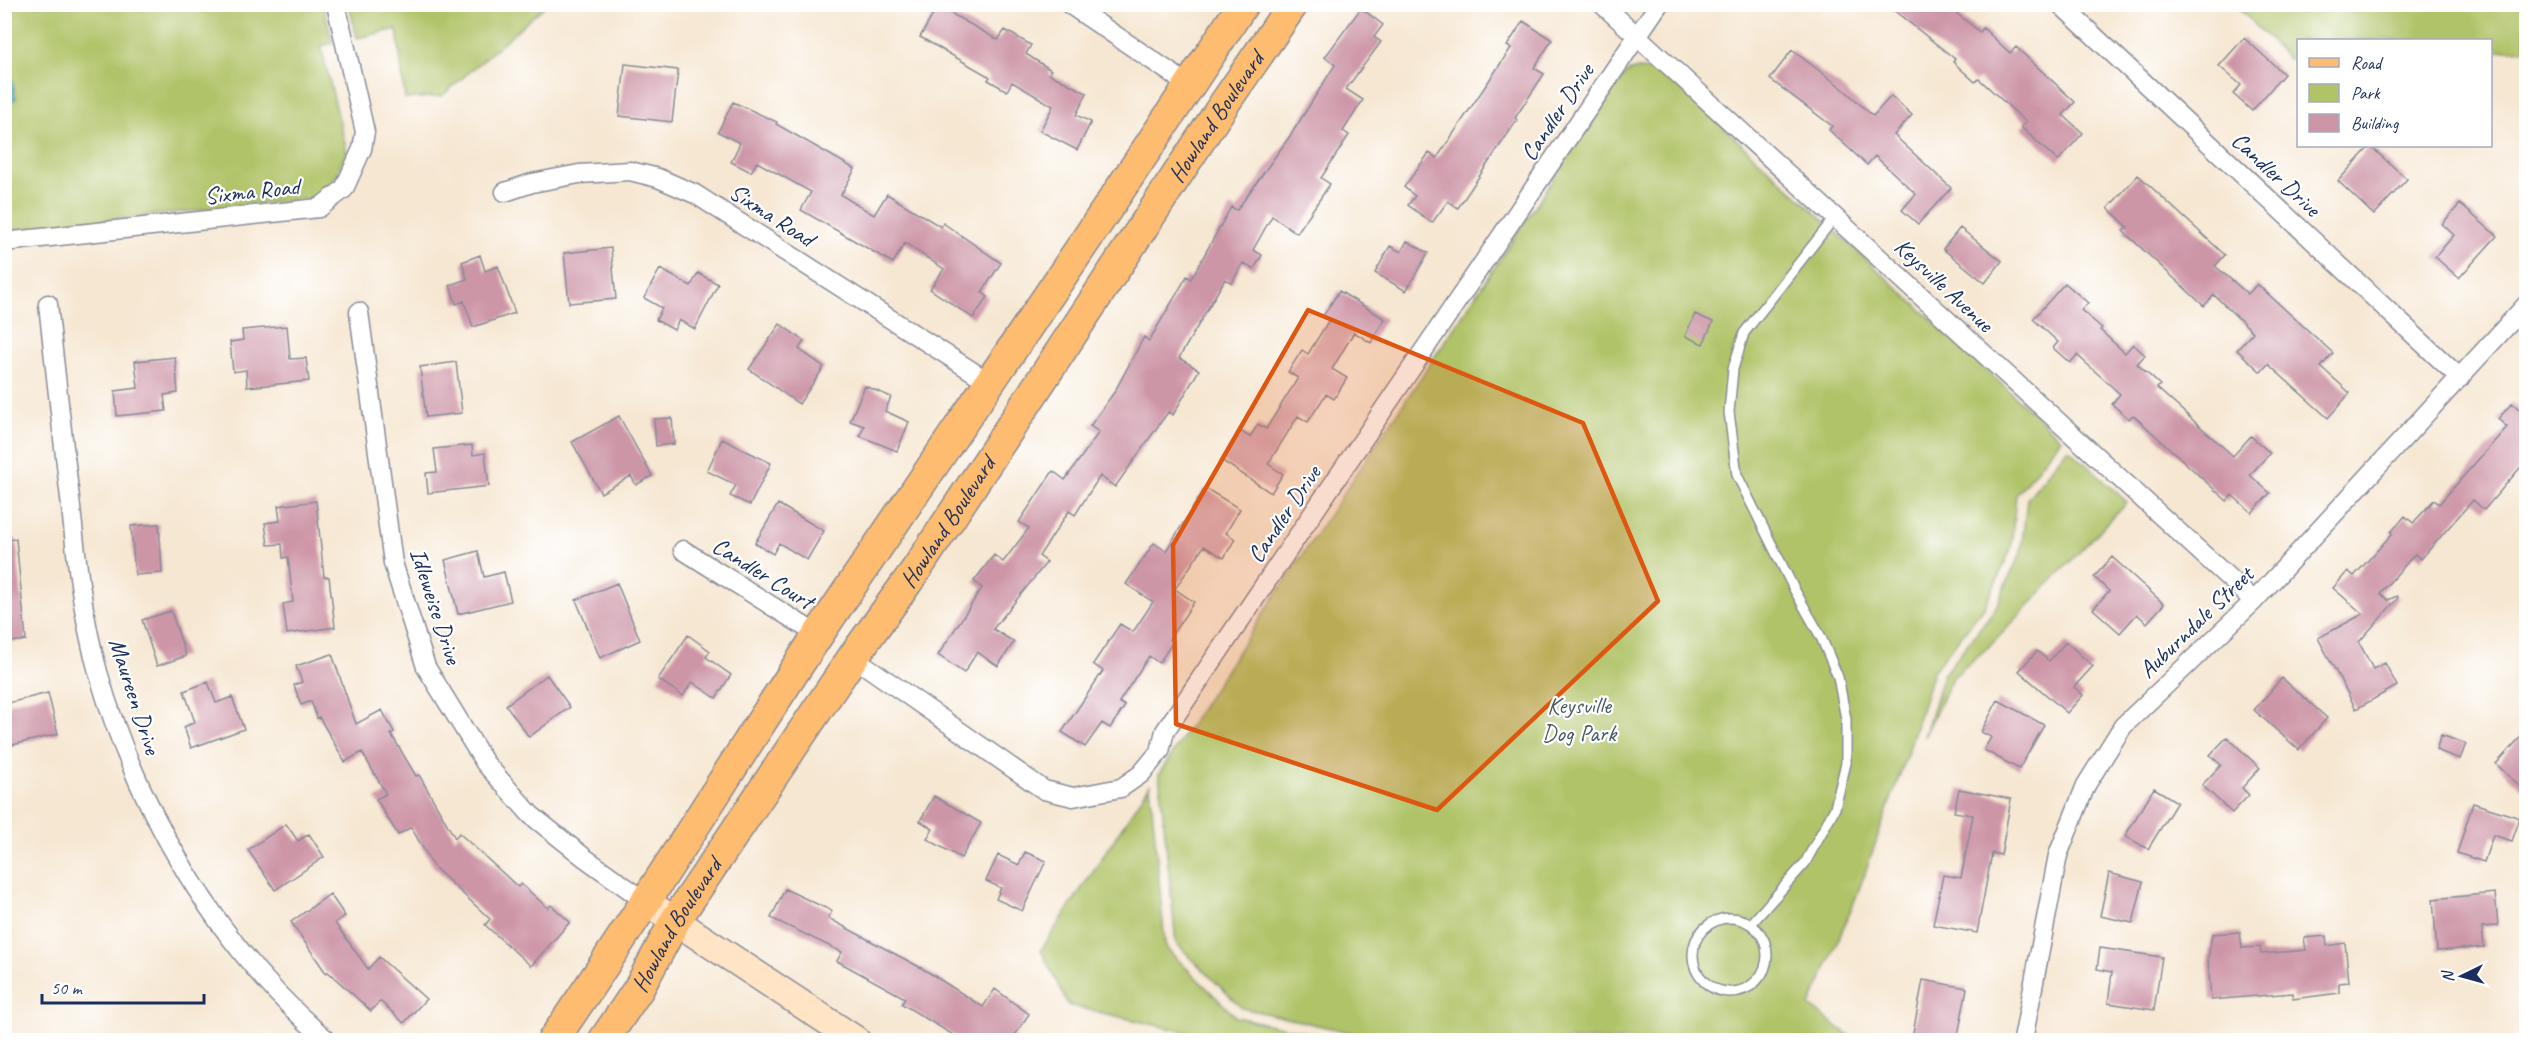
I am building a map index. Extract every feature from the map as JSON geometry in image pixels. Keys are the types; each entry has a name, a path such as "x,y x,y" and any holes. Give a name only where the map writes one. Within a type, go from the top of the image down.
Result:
{"main road":[{"name":"Howland Boulevard","path":"553,1041 611,958 645,901 818,635 1243,4"},
{"name":"Howland Boulevard","path":"604,1041 639,988 675,921 853,657 916,570 1226,101 1293,4"},
{"path":"645,901 856,1041"}],"street":[{"name":"Sixma Road","path":"4,242 319,208 344,189 362,149 365,132 336,4"},
{"path":"1069,4 1173,75 1188,88"},
{"name":"Keysville Avenue","path":"1602,4 2254,601"},
{"name":"Candler Drive","path":"853,657 1044,790 1073,797 1121,788 1141,774 1160,751 1165,731 1659,4"},
{"name":"Candler Drive","path":"2060,4 2460,378"},
{"name":"Sixma Road","path":"505,192 532,183 579,174 630,171 658,178 695,194 989,382"},
{"name":"Maureen Drive","path":"48,304 79,584 98,672 128,761 167,842 235,945 301,1019 327,1041"},
{"name":"Auburndale Street","path":"2023,1041 2058,855 2086,785 2123,726 2254,601 2526,305"},
{"name":"Idleweise Drive","path":"359,312 393,563 426,667 485,763 531,815 585,858 645,901"},
{"name":"Candler Court","path":"683,550 818,635"}],"lane":[{"path":"1751,924 1805,862 1835,808 1846,763 1846,719 1838,677 1821,637 1794,589 1737,475 1729,412 1733,369 1744,333 1835,217"},
{"path":"1727,918 1739,919 1751,924 1765,942 1766,966 1760,977 1752,986 1741,991 1717,990 1706,984 1698,974 1694,963 1693,950 1701,933 1715,921 1727,918"}],"highlighted area":[{"path":"1308,310 1583,423 1658,601 1437,810 1176,724 1173,545"}],"green space":[{"path":"349,4 546,5 442,96 405,99 397,29 357,38"},
{"path":"4,5 323,5 333,43 321,46 347,152 333,182 314,198 5,231"},
{"path":"2236,5 2526,5 2526,49 2492,51 2492,39 2297,39 2297,58 2288,59"},
{"name":"Keysville Dog Park","path":"1638,69 1658,70 1685,92 2061,439 2016,495 2011,549 1985,606 1933,671 1910,746 1857,895 1810,1006 1852,1038 1851,1040 1384,1040 1242,1008 1176,943 1159,774 1231,662 1584,133 1627,72"},
{"path":"2068,448 2127,502 1993,643 1952,678 1924,737 1943,675 1995,609 2021,552 2027,499"},
{"path":"1150,785 1165,944 1168,950 1236,1017 1341,1040 1221,1040 1068,1005 1041,950"}],"water":[{"path":"5,46 16,99 4,103"}],"building":[{"path":"1886,4 1945,4 1980,32 1983,28 2010,53 2016,47 2075,102 2063,115 2083,133 2058,161 2021,127 2026,122 1979,79 1975,82 1953,62 1955,59"},
{"path":"938,6 998,40 1005,30 1031,45 1026,54 1051,70 1049,74 1087,93 1076,115 1091,122 1077,150 1040,131 1053,106 1012,82 1007,91 988,80 990,77 920,37"},
{"path":"1361,8 1383,25 1374,37 1381,42 1346,89 1363,100 1343,131 1349,135 1321,178 1330,184 1297,233 1272,216 1253,250 1262,255 1254,269 1243,263 1232,283 1225,279 1179,358 1199,370 1173,415 1168,412 1115,487 1100,476 1075,515 1069,511 1039,556 1047,562 993,629 1014,642 998,666 977,652 964,673 938,655 982,588 974,581 994,555 1003,562 1029,528 1019,522 1053,471 1065,480 1099,432 1090,426 1115,391 1144,337 1149,341 1187,276 1191,279 1231,207 1237,210 1292,133 1335,65 1325,57"},
{"path":"1523,21 1552,40 1534,68 1544,74 1515,118 1517,120 1458,208 1448,201 1432,223 1408,205 1415,196 1404,187 1429,153 1437,158 1511,48 1507,46"},
{"path":"2244,38 2284,74 2252,111 2233,94 2241,85 2219,66"},
{"path":"1792,50 1841,87 1873,116 1891,96 1912,115 1894,135 1951,188 1918,224 1902,210 1916,194 1875,156 1867,165 1829,130 1832,126 1770,79"},
{"path":"625,64 678,70 672,122 619,116"},
{"path":"733,102 777,122 776,124 855,169 841,195 874,215 887,194 941,227 943,223 1001,263 982,292 988,297 973,318 930,289 944,269 905,243 893,263 801,210 811,192 757,162 751,172 731,162 740,143 718,132"},
{"path":"2369,147 2407,179 2374,215 2338,181"},
{"path":"2138,175 2225,255 2215,266 2248,294 2257,284 2333,353 2321,367 2350,393 2328,418 2268,364 2261,372 2237,350 2253,332 2214,295 2204,306 2123,231 2128,227 2108,208"},
{"path":"2460,204 2497,236 2459,278 2435,257 2454,235 2442,224"},
{"path":"1960,228 2002,261 1985,283 1943,249"},
{"path":"1407,241 1428,253 1406,291 1375,273 1390,246 1401,252"},
{"path":"611,248 616,299 569,303 564,253"},
{"path":"480,255 485,271 498,266 515,313 473,327 464,301 456,304 450,285 467,279 462,262"},
{"path":"660,269 691,286 698,273 718,284 695,329 679,320 674,330 656,320 662,308 644,298"},
{"path":"2065,283 2088,303 2081,310 2102,328 2100,330 2125,353 2133,344 2145,355 2137,364 2160,385 2157,388 2233,456 2251,436 2270,453 2250,475 2270,493 2252,513 2232,495 2227,501 2133,415 2129,419 2112,404 2120,394 2077,355 2070,363 2053,348 2058,342 2033,319"},
{"path":"1339,291 1385,319 1371,343 1354,332 1332,369 1347,378 1334,399 1326,394 1308,422 1298,416 1268,464 1283,474 1271,493 1221,460 1240,431 1250,437 1258,424 1266,429 1298,378 1288,372 1302,350 1308,354 1329,320 1323,316"},
{"path":"1695,314 1713,322 1703,344 1685,336"},
{"path":"780,324 804,341 799,349 824,367 799,404 749,369"},
{"path":"287,326 290,359 306,358 309,381 247,387 246,370 233,372 230,342 243,340 242,330"},
{"path":"175,357 178,393 164,395 166,411 117,416 115,391 138,388 135,361"},
{"path":"456,362 462,413 426,417 420,367"},
{"path":"865,386 891,397 885,411 909,422 897,451 860,436 864,426 850,421"},
{"path":"2512,403 2526,415 2526,461 2484,510 2473,500 2421,559 2415,554 2380,593 2388,600 2397,596 2398,598 2359,642 2373,669 2385,663 2397,686 2356,709 2318,638 2363,614 2333,588 2348,571 2354,576 2405,516 2413,523 2434,500 2439,504 2507,427 2498,419"},
{"path":"619,416 652,476 636,485 631,476 601,493 572,442"},
{"path":"672,418 674,444 656,446 654,419"},
{"path":"722,439 771,463 750,505 730,496 736,485 707,471"},
{"path":"472,445 473,455 485,453 489,486 428,493 426,473 437,472 434,449"},
{"path":"1205,488 1240,509 1226,533 1235,539 1224,558 1204,546 1175,589 1194,602 1169,639 1173,642 1159,663 1149,656 1119,702 1125,706 1110,728 1102,723 1085,747 1062,732 1103,671 1093,664 1120,624 1133,632 1153,602 1126,584 1154,543 1166,551"},
{"path":"316,501 324,577 329,577 335,627 287,634 283,604 293,602 288,557 283,558 282,544 268,545 265,523 280,521 278,506"},
{"path":"778,504 824,531 807,560 779,543 773,554 755,543"},
{"path":"159,524 162,573 135,575 131,526"},
{"path":"16,539 26,640 4,643 4,540"},
{"path":"478,551 484,577 504,572 511,601 458,614 445,560"},
{"path":"2112,557 2164,604 2147,623 2137,614 2120,633 2093,609 2109,591 2094,577"},
{"path":"617,583 640,640 600,658 576,600"},
{"path":"171,611 186,656 157,666 142,620"},
{"path":"688,635 710,651 706,657 731,675 716,698 692,682 683,696 658,679"},
{"path":"2066,642 2093,666 2074,687 2083,695 2067,713 2019,671 2037,651 2049,661"},
{"path":"332,654 356,724 382,710 394,732 391,734 416,776 419,775 455,838 459,833 518,887 521,884 548,908 551,905 570,922 531,966 485,925 490,919 433,866 411,827 398,835 376,799 386,794 362,752 345,762 319,717 317,718 311,701 301,705 294,685 302,682 296,666"},
{"path":"547,675 570,707 529,737 506,705"},
{"path":"2282,678 2327,718 2299,750 2254,710"},
{"path":"208,682 216,703 232,697 244,729 191,748 184,727 195,722 184,691"},
{"path":"48,693 58,734 4,747 4,704"},
{"path":"1998,700 2044,725 2019,769 1984,750 1991,737 1981,732"},
{"path":"2526,731 2526,792 2496,764"},
{"path":"2441,735 2466,744 2460,759 2436,750"},
{"path":"2227,737 2260,768 2242,788 2249,795 2232,813 2202,785 2221,765 2210,755"},
{"path":"2154,788 2177,802 2148,849 2125,836"},
{"path":"1959,789 2011,799 2001,855 1992,853 1977,933 1933,925 1943,875 1961,878 1973,815 1954,812"},
{"path":"934,796 981,823 961,858 927,839 933,829 920,821"},
{"path":"2473,803 2520,818 2512,841 2493,835 2484,862 2457,853"},
{"path":"286,824 298,841 309,834 324,857 275,890 248,850"},
{"path":"1025,852 1046,861 1022,911 996,899 1001,888 986,881 998,855 1019,865"},
{"path":"2109,873 2143,882 2133,923 2100,916"},
{"path":"785,889 832,911 828,918 925,970 983,1007 995,989 1029,1014 1011,1041 963,1041 902,1004 905,998 837,961 842,952 771,918"},
{"path":"2495,893 2498,926 2482,927 2484,947 2437,951 2433,899"},
{"path":"330,894 345,916 335,923 368,969 379,957 426,999 404,1023 380,1001 371,1011 328,972 326,973 291,922"},
{"path":"2240,932 2242,948 2260,947 2261,954 2306,950 2304,938 2326,936 2327,946 2345,943 2349,982 2339,983 2339,993 2293,999 2292,993 2211,1000 2208,959 2212,934"},
{"path":"2100,948 2162,957 2154,1010 2108,1003 2112,972 2097,969"},
{"path":"1923,980 1967,988 1957,1041 1913,1033"}]}
